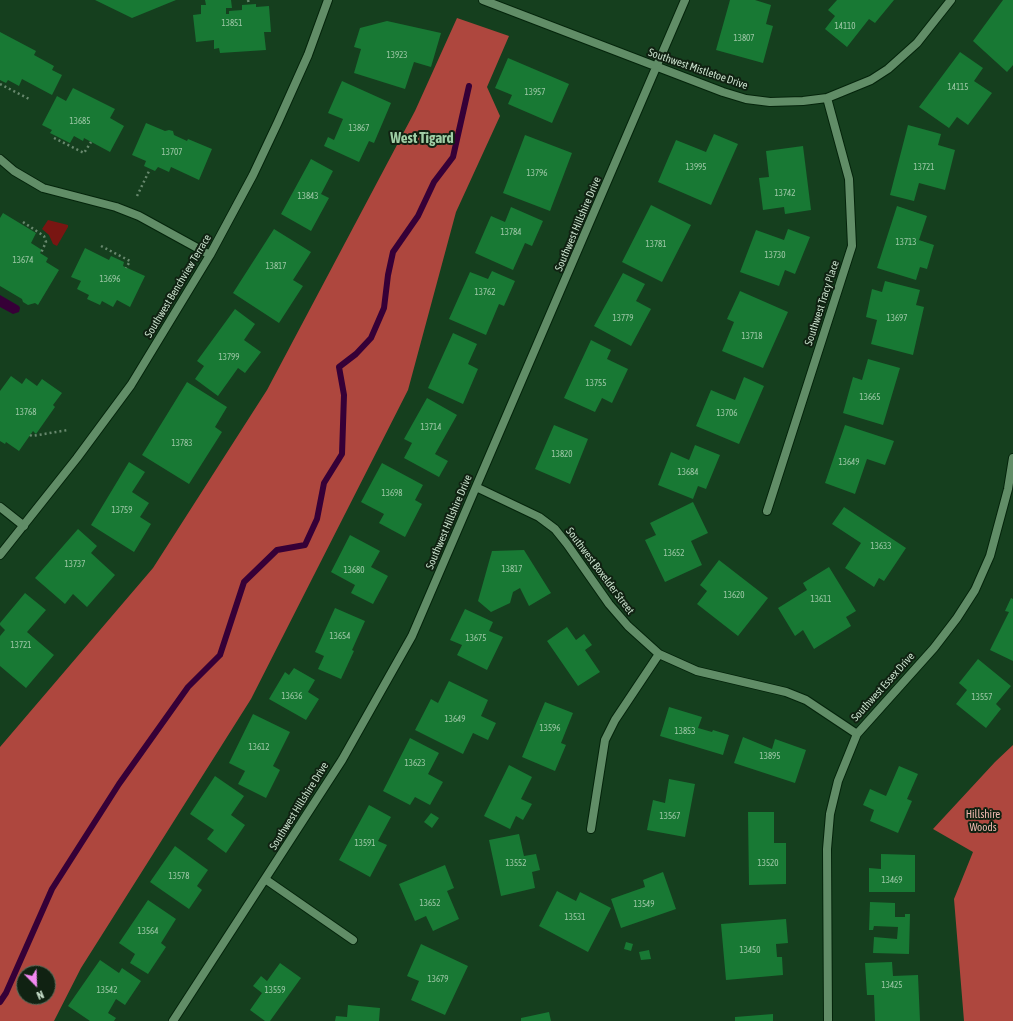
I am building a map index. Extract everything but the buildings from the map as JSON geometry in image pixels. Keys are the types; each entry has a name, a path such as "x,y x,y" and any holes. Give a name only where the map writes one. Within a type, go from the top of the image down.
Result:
{"street":[{"name":"Southwest Benchview Terrace","path":"0,556 77,458 131,385 210,255 253,175 278,122 308,55 328,0"},
{"name":"Southwest Mistletoe Drive","path":"483,0 723,92 746,99 776,102 827,98 871,80 888,70 917,44 951,0"},
{"name":"Southwest Hillshire Drive","path":"173,1021 342,760 412,636 685,0"},
{"name":"Southwest Tracy Place","path":"766,511 852,246 849,180 827,98"},
{"path":"0,159 14,171 43,188 116,207 139,216 210,255"},
{"name":"Southwest Essex Drive","path":"828,1021 827,849 830,814 838,782 857,734 934,648 957,618 975,590 990,556 1008,489 1013,458"},
{"name":"Southwest Boxelder Street","path":"476,487 539,517 555,528 609,604 628,626 659,654 697,671 786,692 806,700 857,734"},
{"path":"0,507 24,526"},
{"path":"591,829 605,740 615,720 659,654"},
{"path":"266,879 353,940"}],"path":[{"path":"248,0 249,4"},
{"path":"0,84 31,100"},
{"path":"54,138 84,153 91,142"},
{"path":"137,196 150,169"},
{"path":"23,222 44,236 46,242 41,254"},
{"path":"101,246 130,261 126,268"},
{"path":"30,435 32,436 68,430"}],"shaded area":[{"path":"48,220 68,225 57,246 53,244 49,235 42,229"},
{"path":"0,295 19,306 19,312 13,314 0,307"}],"green space":[{"path":"457,18 509,36 487,87 500,116 456,212 408,390 251,699 81,968 54,1021 0,1021 0,747 153,568 267,390 415,111"},
{"name":"Hillshire Woods","path":"1013,745 1013,1021 964,1021 954,899 973,852 933,829 995,762"}],"waterway":[{"path":"0,1002 6,993 52,889 119,784 188,687 220,655 244,582 277,550 305,545 317,519 324,483 342,454 344,395 339,367 356,354 371,338 384,308 388,275 393,252 418,216 434,182 453,157 469,86"}],"district":[{"name":"West Tigard","path":"422,138"}]}
